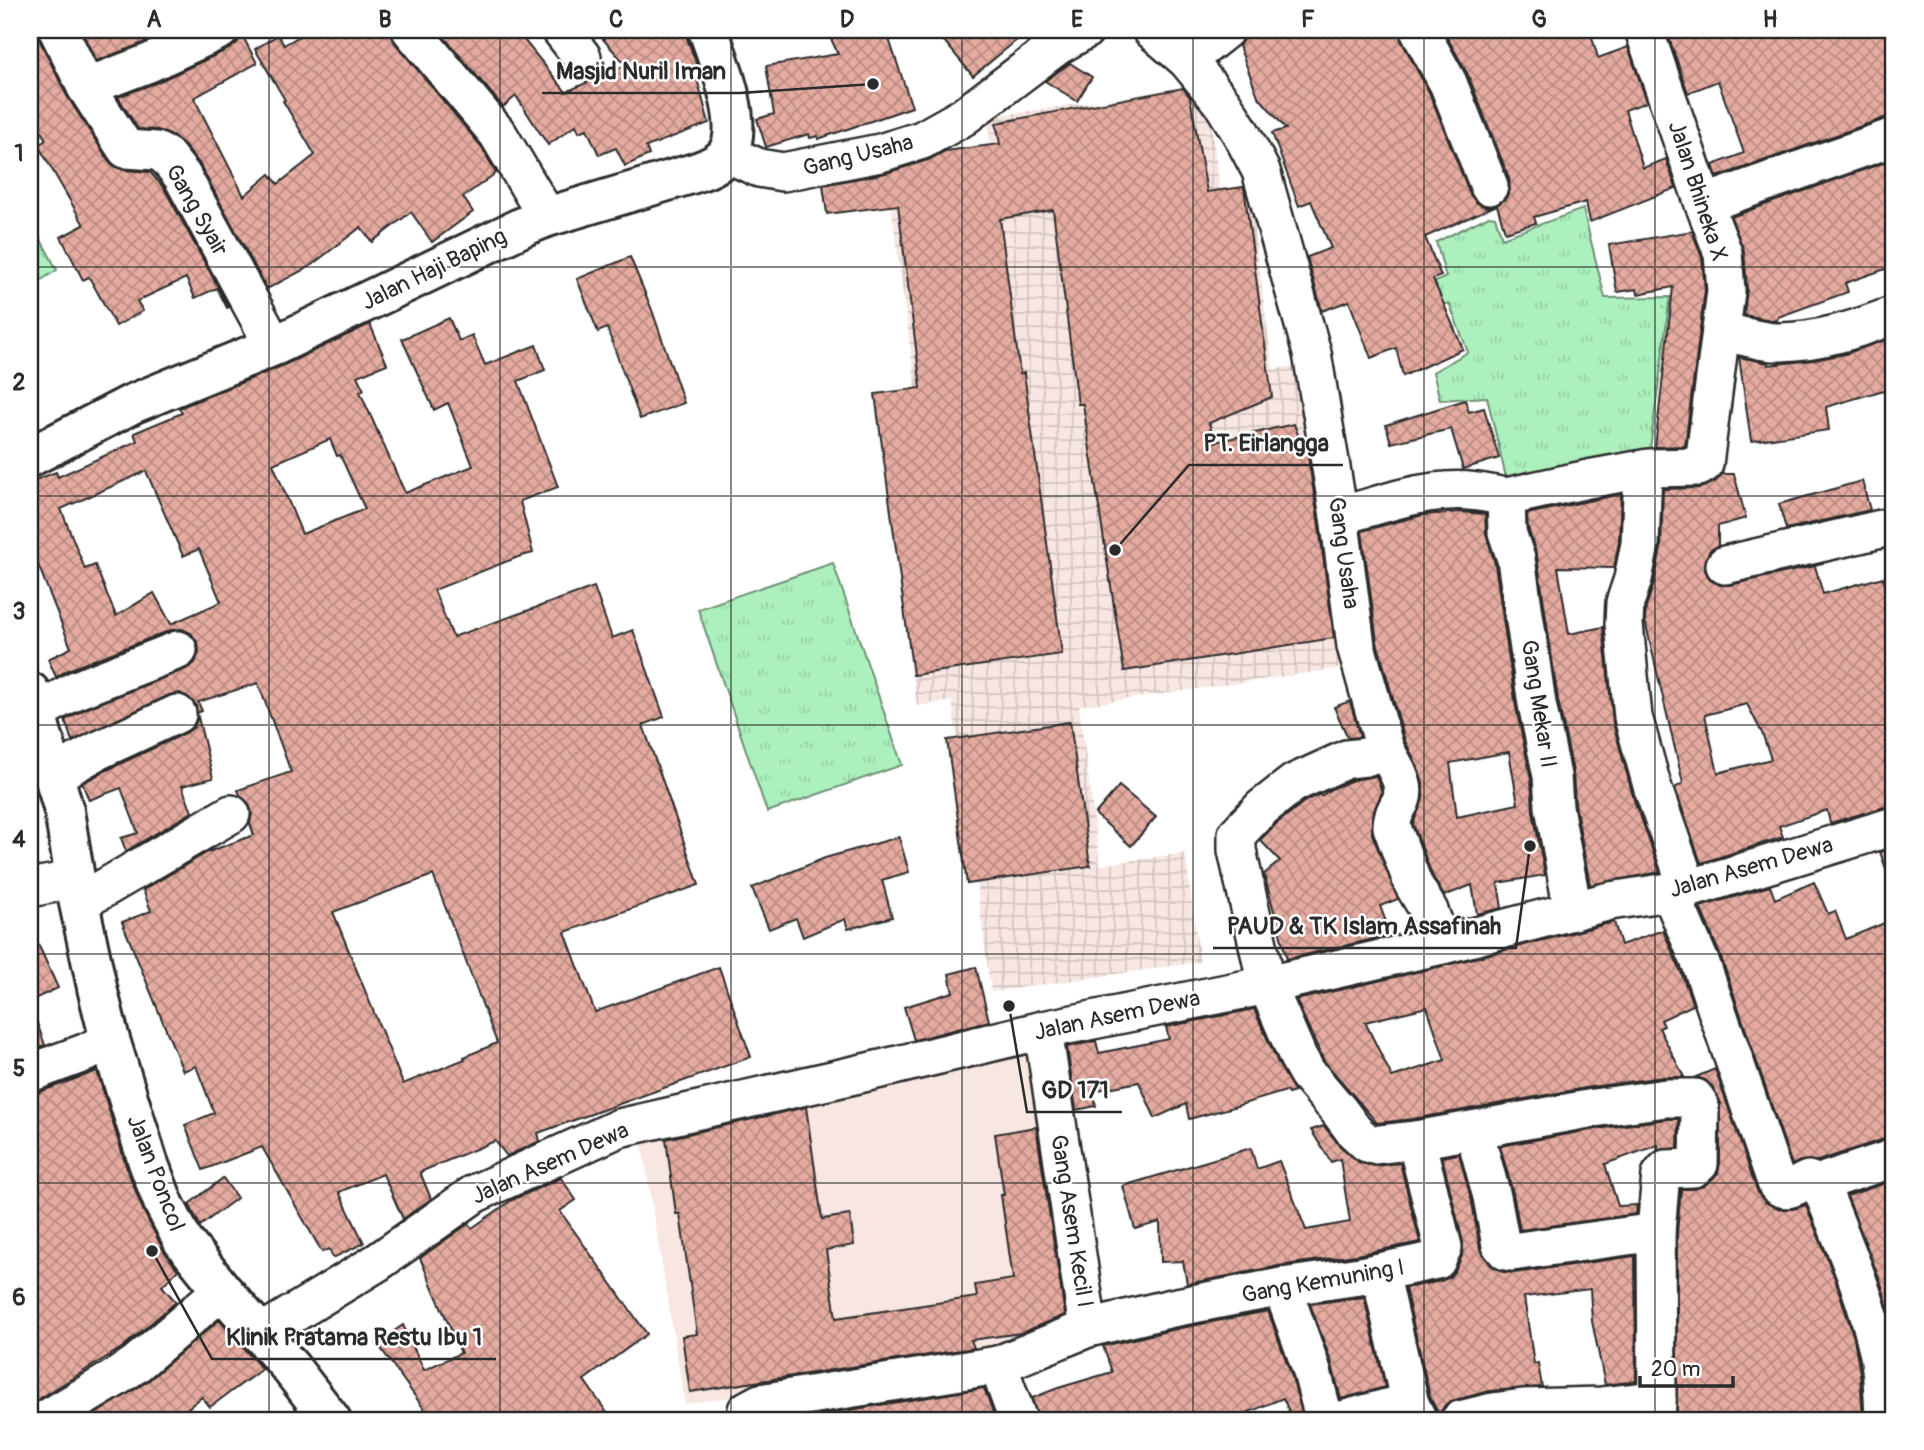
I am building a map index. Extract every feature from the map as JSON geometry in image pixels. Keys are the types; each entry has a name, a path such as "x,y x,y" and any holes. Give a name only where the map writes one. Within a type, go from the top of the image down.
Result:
{"street":[{"name":"Gang Syair","path":"58,30 86,87 126,149 156,152 166,156 182,176 274,346"},
{"path":"86,87 149,63 220,30"},
{"path":"411,30 498,134 547,216"},
{"path":"708,30 726,79 731,104 732,134 727,153"},
{"name":"Gang Usaha","path":"727,153 759,168 783,172 880,153 922,140 964,117 1057,46 1085,30"},
{"name":"Gang Usaha","path":"1152,30 1187,60 1223,104 1261,171 1312,353 1339,516 1356,646 1385,749 1404,787 1402,799 1392,817 1392,827 1413,884 1429,911 1442,945"},
{"path":"1187,60 1224,30"},
{"path":"1419,30 1448,83 1489,186"},
{"name":"Jalan Bhineka X","path":"1644,30 1723,253 1726,291 1704,464 1699,467 1645,469"},
{"path":"1704,204 1894,137"},
{"name":"Jalan Haji Baping","path":"30,457 132,404 274,346 547,216 691,174 711,166 727,153"},
{"path":"1721,331 1779,343 1819,338 1856,329 1894,314"},
{"path":"1339,516 1444,491 1473,491 1506,497 1645,469"},
{"path":"1645,469 1640,544 1625,603 1624,624 1633,717 1701,964 1777,1185 1788,1190 1808,1180 1820,1184 1894,1158"},
{"name":"Gang Mekar II","path":"1506,497 1507,532 1516,559 1536,704 1552,776 1554,807 1573,911"},
{"path":"1725,565 1894,526"},
{"path":"78,891 64,811 33,702 76,690 178,650"},
{"path":"54,775 104,747 177,714"},
{"path":"1385,749 1366,757 1348,759 1294,783 1262,808 1237,834 1237,850 1267,985 1307,1073 1354,1131 1373,1145 1666,1098 1695,1098 1699,1104 1699,1164 1693,1168 1665,1169 1661,1175 1656,1232 1657,1410 1602,1406 1523,1408 1460,1420"},
{"path":"30,888 78,891 231,814"},
{"name":"Jalan Asem Dewa","path":"260,1334 378,1262 474,1194 619,1128 1043,1030 1267,985 1442,945 1610,901 1679,891 1894,826"},
{"name":"Jalan Poncol","path":"78,891 110,1040 148,1162 168,1213 183,1241 290,1367 331,1420"},
{"name":"Gang Asem Kecil I","path":"1043,1030 1088,1328"},
{"path":"30,1073 87,1052 110,1040"},
{"path":"1699,1124 1753,1112"},
{"path":"1474,1129 1492,1197 1501,1245 1506,1251 1656,1232"},
{"name":"Gang Kemuning I","path":"745,1420 747,1410 760,1403 998,1365 1088,1328 1172,1308 1437,1260 1443,1247 1416,1140"},
{"path":"1820,1184 1856,1276 1874,1333 1880,1357 1884,1420"},
{"path":"1380,1272 1414,1412"},
{"path":"1282,1287 1327,1420"},
{"path":"45,1420 136,1364 222,1290"},
{"path":"998,1365 1018,1420"},
{"path":"1342,1420 1395,1406 1414,1412"}],"shaded area":[{"path":"1206,86 1222,205 1250,201 1273,369 1310,364 1350,667 1079,706 1100,865 1185,853 1200,962 991,992 952,701 917,706 880,433 921,427 885,160 990,145 987,117"},
{"path":"1041,1034 1083,1325 987,1356 685,1404 639,1126"}],"green space":[{"path":"1583,209 1605,298 1670,297 1649,457 1509,490 1487,397 1440,400 1433,372 1468,352 1449,303 1415,316 1407,296 1446,277 1436,242 1489,216 1495,217 1502,238"},
{"path":"30,219 57,270 30,287"},
{"path":"833,563 902,765 767,812 698,609"}],"building":[{"path":"30,30 37,30 67,96 109,161 124,170 150,172 164,188 229,307 227,308 217,288 195,298 186,278 137,301 143,311 116,326 89,277 83,280 61,237 84,225 38,145 46,140 30,111"},
{"path":"81,30 171,30 96,61"},
{"path":"310,30 391,30 395,43 481,146 496,173 463,197 473,212 432,242 411,212 372,242 361,227 309,267 267,289 199,163 175,137 158,130 138,129 118,97 158,82 229,49 237,43 241,33 257,63 194,98 244,196 270,174 278,184 315,155 255,49 278,35 284,45"},
{"path":"438,30 516,30 566,92 626,65 595,30 687,30 687,38 700,74 696,75 709,123 646,147 649,155 625,166 616,148 599,155 587,129 579,132 576,125 548,145 516,96 503,107"},
{"path":"827,30 886,30 912,107 818,139 818,136 810,138 809,134 766,147 757,119 774,114 766,66 838,54"},
{"path":"935,30 1029,30 973,76"},
{"path":"1246,30 1398,30 1429,92 1470,194 1476,202 1485,207 1497,205 1425,237 1441,276 1433,279 1463,349 1403,376 1396,348 1371,358 1349,301 1322,311 1307,257 1331,248 1311,201 1299,206 1272,133 1286,129 1258,96 1239,46"},
{"path":"1443,30 1590,30 1598,58 1628,47 1647,102 1625,110 1643,168 1666,159 1676,188 1590,222 1586,202 1534,217 1536,223 1505,232 1497,205 1506,198 1510,190 1509,178 1468,75"},
{"path":"1894,30 1894,117 1887,117 1717,177 1713,165 1744,153 1718,81 1688,93 1667,32"},
{"path":"1070,63 1092,77 1077,101 1045,81"},
{"path":"1183,88 1190,97 1207,192 1244,187 1272,397 1209,423 1215,442 1294,424 1304,451 1307,450 1334,638 1124,671 1083,404 1078,404 1053,210 1000,219 1062,654 913,675 875,394 921,388 898,205 827,214 823,185 886,173 928,160 945,151 1000,144 996,123"},
{"path":"1894,159 1894,266 1845,283 1848,292 1778,317 1777,321 1744,315 1747,289 1744,251 1731,217"},
{"path":"1692,231 1702,258 1705,290 1685,446 1655,447 1673,287 1638,294 1637,289 1617,292 1609,245"},
{"path":"630,257 652,310 684,403 640,419 607,328 598,332 577,279"},
{"path":"449,318 459,341 472,335 485,365 536,345 545,370 518,381 558,487 520,501 533,553 434,590 453,637 594,587 612,638 633,630 664,717 643,725 699,885 565,932 595,1012 719,967 751,1057 538,1133 540,1141 507,1156 495,1141 420,1172 431,1199 403,1219 383,1174 339,1192 364,1243 333,1258 329,1249 322,1252 262,1147 203,1170 185,1125 214,1113 196,1066 183,1071 122,922 151,911 143,890 208,852 254,835 250,824 252,813 249,804 238,790 291,772 258,683 198,702 202,711 197,713 196,705 188,697 180,693 169,695 72,741 65,720 85,709 186,669 195,663 199,652 198,643 191,633 182,629 171,630 56,677 48,659 71,648 37,562 30,564 30,482 56,472 58,477 137,441 134,433 182,413 179,408 282,366 370,324 387,364 357,376 364,390 360,392 405,493 473,466 448,403 434,410 402,339","holes":["330,439 365,509 302,534 273,464","146,471 183,556 199,549 221,602 171,624 154,593 116,616 95,565 85,569 61,509","433,875 497,1043 403,1084 333,912"]},
{"path":"1894,337 1894,387 1826,407 1829,430 1751,441 1739,357 1769,363 1768,365 1813,360 1845,354"},
{"path":"1465,400 1469,412 1484,408 1499,458 1463,469 1451,429 1391,443 1386,425"},
{"path":"1722,474 1734,474 1746,518 1718,526 1718,546 1710,550 1705,560 1705,570 1710,580 1720,585 1730,585 1815,566 1823,594 1883,577 1894,618 1894,725 1885,726 1894,751 1894,759 1885,762 1894,791 1894,806 1830,823 1827,810 1779,826 1783,837 1701,863 1675,788 1683,783 1645,621 1661,548 1663,489 1700,488 1715,482","holes":["1747,704 1762,733 1771,759 1718,773 1705,715"]},
{"path":"1862,481 1870,510 1786,529 1779,504"},
{"path":"1621,494 1619,541 1614,568 1558,567 1569,634 1603,627 1613,723 1636,807 1660,872 1590,885 1575,804 1573,772 1558,700 1537,556 1528,528 1527,514"},
{"path":"1460,512 1485,514 1486,533 1495,564 1545,875 1498,883 1502,908 1477,914 1472,885 1444,896 1432,875 1413,824 1423,799 1423,783 1405,741 1377,642 1362,531 1423,515","holes":["1509,752 1518,804 1457,817 1450,763"]},
{"path":"1350,701 1360,737 1348,738 1334,707"},
{"path":"198,717 213,778 182,786 192,812 126,851 121,838 138,833 121,788 89,800 82,783 186,733 194,727"},
{"path":"1070,722 1090,866 967,884 947,740"},
{"path":"1376,776 1382,792 1372,815 1372,834 1398,899 1380,906 1391,935 1287,959 1264,874 1280,861 1260,840 1305,801 1353,780"},
{"path":"1119,786 1156,817 1131,846 1095,814"},
{"path":"899,837 909,872 882,880 892,917 848,929 845,919 803,937 796,918 769,929 752,888 825,858"},
{"path":"1894,848 1894,882 1891,883 1880,852"},
{"path":"1814,882 1828,914 1835,911 1846,939 1894,919 1894,1138 1818,1161 1800,1161 1792,1165 1721,957 1700,907 1770,886 1775,899"},
{"path":"1614,922 1621,945 1663,930 1693,1005 1661,1020 1664,1026 1659,1028 1684,1077 1663,1077 1591,1087 1377,1123 1324,1061 1296,1000","holes":["1427,1007 1445,1060 1392,1077 1365,1022"]},
{"path":"30,926 58,988 30,1001"},
{"path":"976,967 989,1021 914,1040 904,1007 953,992 949,974"},
{"path":"1254,1009 1279,1065 1295,1092 1288,1094 1286,1091 1189,1119 1186,1104 1155,1118 1139,1082 1093,1091 1096,1106 1076,1110 1067,1047 1096,1041 1099,1053 1169,1039 1166,1027"},
{"path":"33,1012 45,1045 30,1051 30,1013"},
{"path":"1715,1069 1758,1193 1765,1202 1778,1209 1793,1209 1806,1205 1834,1276 1854,1338 1860,1373 1863,1420 1677,1420 1677,1233 1681,1189 1704,1186 1718,1173 1720,1101 1712,1086 1696,1077"},
{"path":"97,1071 127,1169 143,1210 164,1251 178,1270 162,1286 176,1302 123,1347 30,1406 30,1093 37,1093"},
{"path":"806,1107 822,1219 850,1215 854,1245 826,1250 836,1318 977,1297 975,1285 1013,1279 995,1134 1036,1127 1065,1315 1021,1333 971,1340 974,1348 690,1392 682,1336 697,1334 666,1139"},
{"path":"1679,1119 1678,1148 1658,1150 1658,1145 1605,1164 1618,1206 1637,1205 1636,1214 1520,1230 1500,1146"},
{"path":"1324,1126 1340,1146 1360,1163 1375,1166 1400,1163 1420,1242 1187,1284 1183,1261 1161,1262 1160,1222 1135,1229 1123,1186 1251,1148 1257,1169 1279,1161 1306,1230 1350,1222 1340,1159 1331,1162 1311,1130"},
{"path":"1459,1154 1472,1202 1480,1249 1491,1265 1503,1272 1514,1273 1635,1256 1636,1381 1605,1385 1592,1321 1590,1289 1524,1297 1534,1364 1538,1363 1542,1387 1490,1391 1455,1400 1445,1405 1439,1420 1430,1397 1405,1288 1450,1277 1462,1256 1463,1242 1442,1157"},
{"path":"223,1178 237,1198 200,1226 189,1204"},
{"path":"561,1178 576,1200 560,1211 647,1334 584,1380 612,1420 432,1420 377,1343 403,1325 424,1370 461,1353 420,1258 468,1224 472,1228 512,1200"},
{"path":"1894,1180 1894,1328 1881,1283 1847,1196"},
{"path":"1364,1297 1385,1387 1341,1399 1331,1361 1310,1304"},
{"path":"1268,1311 1304,1420 1293,1420 1283,1398 1242,1415 1243,1420 1038,1420 1032,1398 1112,1372 1103,1346"},
{"path":"219,1320 262,1369 210,1407 202,1397 173,1420 86,1420 148,1381"},
{"path":"984,1388 996,1420 820,1420 819,1415"}],"place":[{"name":"Masjid Nuril Iman","path":"873,84"},
{"name":"PT. Eirlangga","path":"1115,550"},
{"name":"PAUD & TK Islam Assafinah","path":"1530,846"},
{"name":"GD 171","path":"1009,1006"},
{"name":"Klinik Pratama Restu Ibu 1","path":"152,1251"}]}
